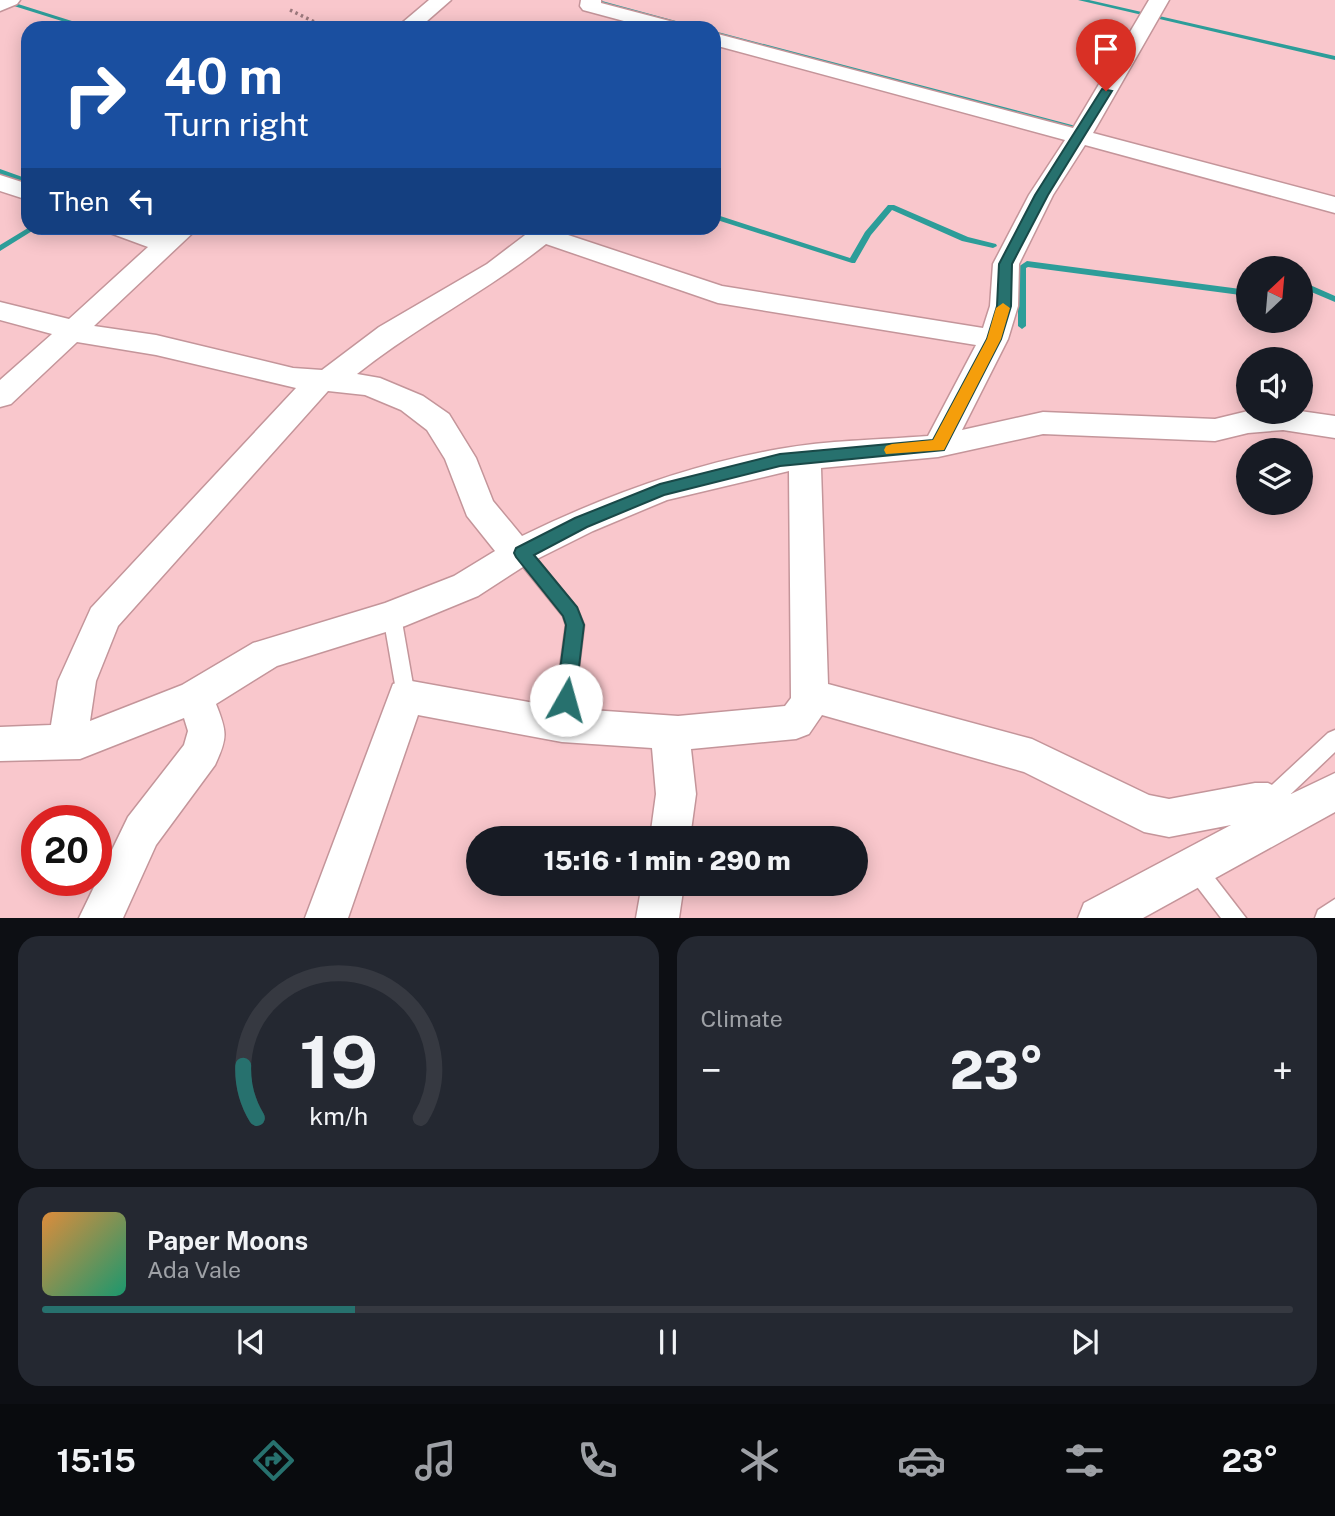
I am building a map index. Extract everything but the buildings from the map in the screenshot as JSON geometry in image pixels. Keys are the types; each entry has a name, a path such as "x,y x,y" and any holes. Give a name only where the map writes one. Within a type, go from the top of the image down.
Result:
{"street":[{"path":"0,5 10,0"},
{"path":"415,21 441,0"},
{"path":"591,0 590,6 647,21"},
{"path":"938,446 994,339 1004,306 1006,264 1041,195 1080,137 1159,0"},
{"path":"721,41 1335,205"},
{"path":"0,182 21,190"},
{"path":"68,741 77,681 104,618 325,380 389,334 496,270 541,235"},
{"path":"545,235 718,294 994,339"},
{"path":"0,397 175,236"},
{"path":"0,311 57,324 70,332 156,345 293,378 370,384 412,403 438,422 460,458 479,507 519,553"},
{"path":"0,744 80,741 195,697 266,654 392,616 466,586 519,553 581,522 660,490 780,460 938,446 1043,424 1215,430 1248,422 1283,419 1335,427"},
{"path":"326,918 406,696 562,725 670,732 796,722 810,702 805,457"},
{"path":"810,695 1032,757 1144,813 1170,818 1255,802 1279,808"},
{"path":"100,918 142,831 201,752 207,731 195,697"},
{"path":"670,732 676,794 672,826"},
{"path":"1099,918 1193,866 1279,808 1335,791"},
{"path":"657,918 661,896"}],"lane":[{"path":"519,553 571,613 575,625 562,725"},
{"path":"392,616 406,696"},
{"path":"1279,808 1335,739"},
{"path":"1193,866 1235,918"},
{"path":"1326,918 1335,910"}],"path":[{"path":"289,10 312,21"}],"waterway":[{"path":"1081,0 1335,58"},
{"path":"602,3 670,21"},
{"path":"16,5 68,21"},
{"path":"721,35 1084,131"},
{"path":"0,171 21,179"},
{"path":"721,218 852,261 868,234 891,207 965,239 993,246"},
{"path":"0,249 22,235"},
{"path":"1022,326 1022,267 1027,264 1236,291"},
{"path":"1313,289 1335,299"}],"slow traffic":[{"path":"892,450 938,446 994,339 1003,308"}],"route":[{"path":"566,700 575,625 571,613 522,553 581,522 660,490 780,460 938,446 994,339 1004,306 1006,264 1041,195 1080,137 1106,91"}]}
